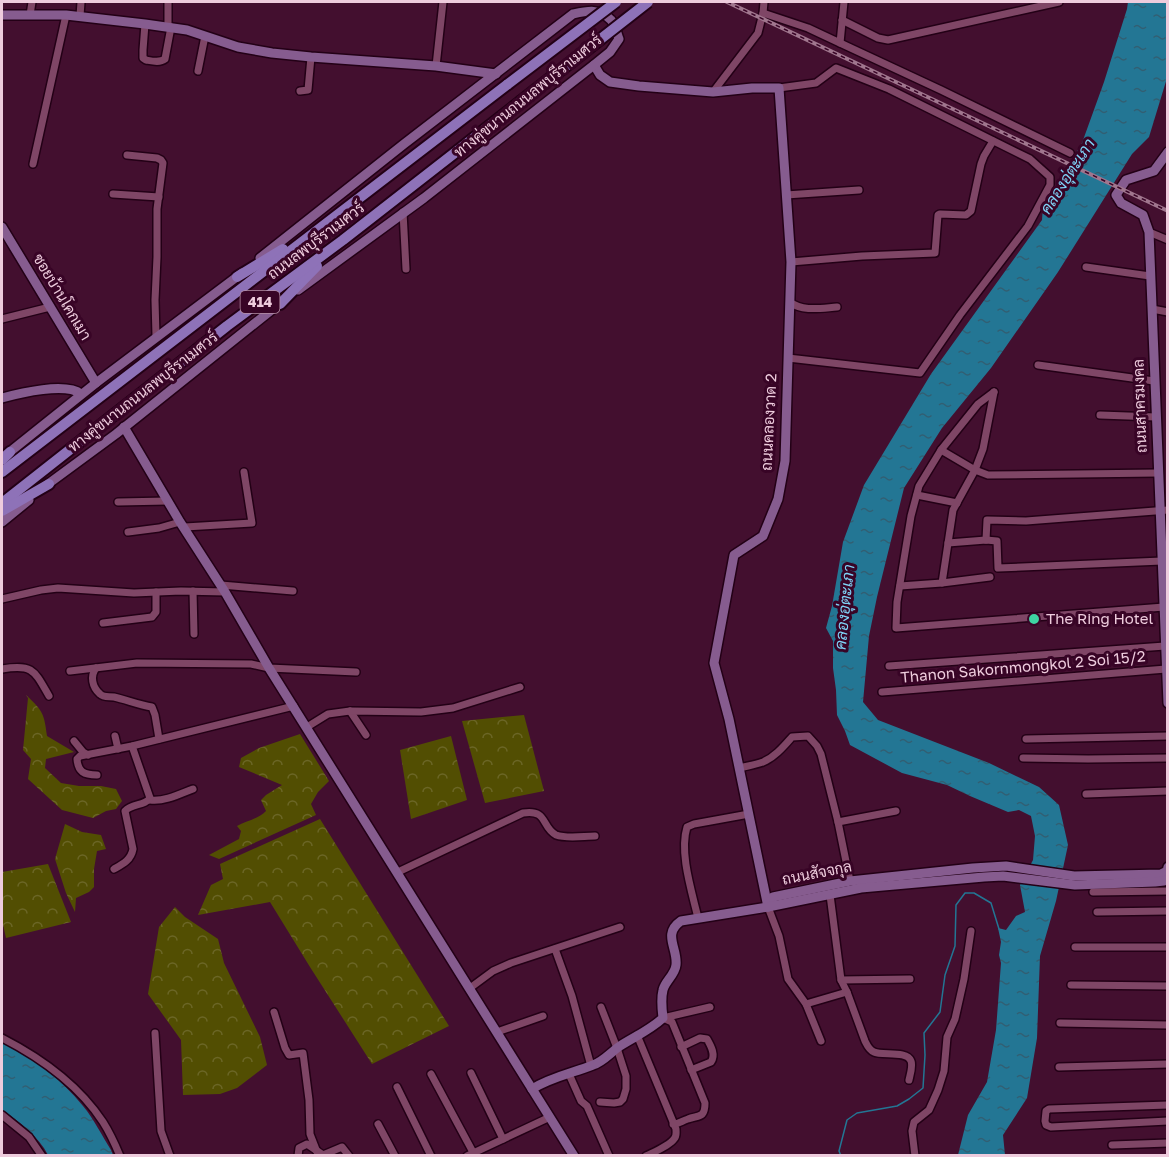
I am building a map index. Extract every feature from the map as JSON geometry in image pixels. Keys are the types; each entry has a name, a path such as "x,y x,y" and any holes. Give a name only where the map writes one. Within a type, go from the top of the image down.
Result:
{"main road":[{"name":"ถนนลพบุรีราเมศวร์","path":"2,472 616,2"},
{"name":"ถนนลพบุรีราเมศวร์","path":"2,503 227,326 343,240 648,2"},
{"path":"237,277 326,224"},
{"path":"280,304 343,240"},
{"path":"2,511 49,484"}],"street":[{"path":"30,15 32,2"},
{"path":"80,16 81,2"},
{"path":"145,24 143,55 146,60 163,61 169,27 168,2"},
{"path":"436,66 443,2"},
{"path":"713,92 758,33 764,2"},
{"path":"840,43 844,2"},
{"path":"842,20 878,38 888,40 1059,2"},
{"name":"ทางคู่ขนานถนนลพบุรีราเมศวร์","path":"2,522 280,304 594,66 610,52 619,39 612,21 596,11 573,14 237,277 96,382 4,456"},
{"path":"763,13 808,28 1070,153"},
{"path":"2,15 80,16 187,30 238,47 272,53 436,66 496,74"},
{"path":"33,164 66,15"},
{"path":"198,71 205,36"},
{"path":"300,91 308,90 311,57"},
{"path":"594,66 600,75 610,82 713,92 816,83 836,68 889,89 1030,159 1050,177 1050,185 1028,226 960,315 920,373 788,358"},
{"name":"ถนนคลองวาด 2","path":"768,907 729,719 714,663 734,555 763,536 778,500 785,461 791,262 779,88"},
{"path":"791,262 935,253 938,215 940,213 966,214 971,211 981,164 993,141"},
{"path":"1167,152 1164,164 1154,171 1126,180 1116,195 1120,203 1143,215 1149,232 1167,240"},
{"path":"127,155 158,158 163,168 159,197 156,336"},
{"path":"786,195 859,190"},
{"path":"113,194 159,197"},
{"path":"404,212 406,269"},
{"name":"ซอยบ้านโคกเมา","path":"2,227 96,382"},
{"name":"ถนนสาครมงคล","path":"1149,232 1158,473 1164,510 1162,561 1167,703"},
{"path":"1086,267 1150,276"},
{"path":"790,302 802,308 837,307"},
{"path":"2,319 50,307"},
{"path":"1152,309 1167,312"},
{"path":"1038,365 1155,381"},
{"path":"2,398 62,389 76,390 81,394"},
{"path":"942,584 953,510 975,470 983,449 994,392 978,404 941,450 919,486 911,516 897,602 896,628 1164,607"},
{"path":"1100,415 1156,417"},
{"path":"124,427 270,668 574,1155"},
{"path":"941,450 988,475 1158,473"},
{"path":"128,532 182,525 252,522 244,472"},
{"path":"917,495 957,503"},
{"path":"118,502 168,501"},
{"path":"986,540 987,520 1026,521 1164,510"},
{"path":"948,543 997,541 998,568 1162,561"},
{"path":"900,586 990,578"},
{"path":"2,599 58,588 134,593 223,589 293,591"},
{"path":"193,591 194,634"},
{"path":"103,623 152,617 156,612 156,592"},
{"path":"889,666 1165,646"},
{"path":"70,671 137,663 251,664 270,668 356,672"},
{"path":"2,669 25,667 30,669 49,696"},
{"path":"96,668 92,679 100,694 152,707 159,739"},
{"name":"Thanon Sakornmongkol 2 Soi 15/2","path":"882,692 1166,669"},
{"path":"308,727 328,714 350,711 421,712 453,708 520,687"},
{"path":"97,775 84,774 80,771 77,759 80,756 132,746 294,706"},
{"path":"350,711 366,735"},
{"path":"115,736 118,749"},
{"path":"739,768 762,762 782,749 792,737 808,736 821,754 850,881"},
{"path":"1026,738 1167,736"},
{"path":"74,741 88,755"},
{"path":"132,746 150,801"},
{"path":"1023,758 1167,758"},
{"path":"114,869 132,856 134,849 125,814 127,808 193,789"},
{"path":"1086,794 1167,791"},
{"path":"398,872 523,813 531,812 541,816 554,834 595,836"},
{"path":"838,822 896,812"},
{"path":"698,918 686,861 684,837 687,827 748,814"},
{"path":"118,823 127,824"},
{"name":"ถนนสัจจกุล","path":"768,907 773,897 850,881 973,867 1006,866 1075,881 1161,874 1167,871 1167,867"},
{"name":"ถนนสัจจกุล","path":"768,907 861,888 1003,876 1075,881 1155,882 1167,879"},
{"path":"1093,892 1167,891"},
{"path":"830,894 841,980 848,992 868,1047 874,1053 907,1056 911,1062 909,1080"},
{"path":"663,1018 663,989 673,974 676,964 671,934 674,926 681,921 768,907 779,936 788,979 806,1004 821,1041"},
{"path":"1097,912 1167,911"},
{"path":"470,988 502,967 620,927"},
{"path":"915,1155 912,1131 914,1122 929,1110 944,1071 947,1037 955,1019 971,931"},
{"path":"1075,947 1167,947"},
{"path":"555,949 572,996 591,1066"},
{"path":"841,980 910,979"},
{"path":"1071,985 1167,986"},
{"path":"806,1004 848,992"},
{"path":"532,1089 597,1064 663,1018 710,1006"},
{"path":"600,1102 620,1102 626,1094 626,1076 602,1007"},
{"path":"274,1012 289,1054 303,1053 309,1100 310,1134 317,1152"},
{"path":"497,1032 543,1016"},
{"path":"663,1018 672,1022 705,1103 704,1112 696,1118 688,1118 673,1124"},
{"path":"1060,1023 1167,1025"},
{"path":"155,1033 161,1131 170,1155"},
{"path":"637,1035 676,1133 674,1139 646,1155"},
{"path":"2,1038 31,1054 72,1085 102,1121 120,1155"},
{"path":"681,1047 700,1038 707,1039 709,1042 713,1059 691,1070"},
{"path":"1059,1067 1167,1064"},
{"path":"471,1073 503,1138"},
{"path":"431,1074 472,1154 550,1117"},
{"path":"569,1074 581,1101 587,1106 609,1155"},
{"path":"397,1087 431,1155"},
{"path":"1167,1105 1050,1108 1046,1111 1045,1121 1046,1125 1051,1127 1167,1121"},
{"path":"2,1114 29,1137 42,1155"},
{"path":"378,1124 395,1155"},
{"path":"1113,1145 1167,1143"},
{"path":"298,1155 299,1148 307,1144 323,1155 342,1147 349,1155"}],"green space":[{"path":"26,695 42,713 47,736 74,752 46,759 45,768 61,783 116,789 122,801 116,809 93,818 62,810 28,779 31,759 23,750 28,698"},
{"path":"524,715 544,791 485,803 462,721"},
{"path":"300,734 329,781 318,792 311,804 316,815 219,859 209,855 239,839 241,831 237,826 263,814 266,811 261,800 282,785 239,767 241,758 259,748"},
{"path":"451,736 467,800 411,819 400,750"},
{"path":"320,819 449,1026 372,1064 270,902 198,915 211,885 223,879 220,864"},
{"path":"65,824 82,832 101,835 106,849 97,851 94,887 76,898 75,912 55,859"},
{"path":"48,864 71,922 6,938 2,920 2,872"},
{"path":"175,907 185,917 218,939 224,963 260,1037 267,1065 237,1088 220,1094 183,1095 181,1040 148,994 159,927"}],"water":[{"name":"คลองอุ่ตะเภา","path":"1128,2 1167,2 1167,78 1149,137 1132,154 1058,272 991,368 942,428 904,488 869,636 863,702 878,720 989,763 1039,787 1059,805 1068,845 1056,901 1040,956 1037,1038 1027,1098 1003,1135 1005,1155 958,1155 968,1115 987,1082 996,1030 1001,963 998,928 1006,930 1016,916 1025,912 1020,885 1033,860 1035,836 1031,816 1019,810 1008,812 947,785 902,773 850,745 837,715 833,641 826,628 843,542 864,485 931,374 1042,220 1043,206 1082,143 1104,82"},
{"path":"2,1042 35,1062 65,1087 91,1116 113,1155 48,1155 28,1130 2,1110"}],"waterway":[{"path":"841,1156 839,1151 847,1120 857,1113 897,1106 923,1088 924,1033 940,1012 945,975 955,946 956,905 965,893 974,893 991,903 999,929"}],"railway":[{"path":"727,2 1168,211"}],"place":[{"name":"The Ring Hotel","path":"1034,619"}]}
